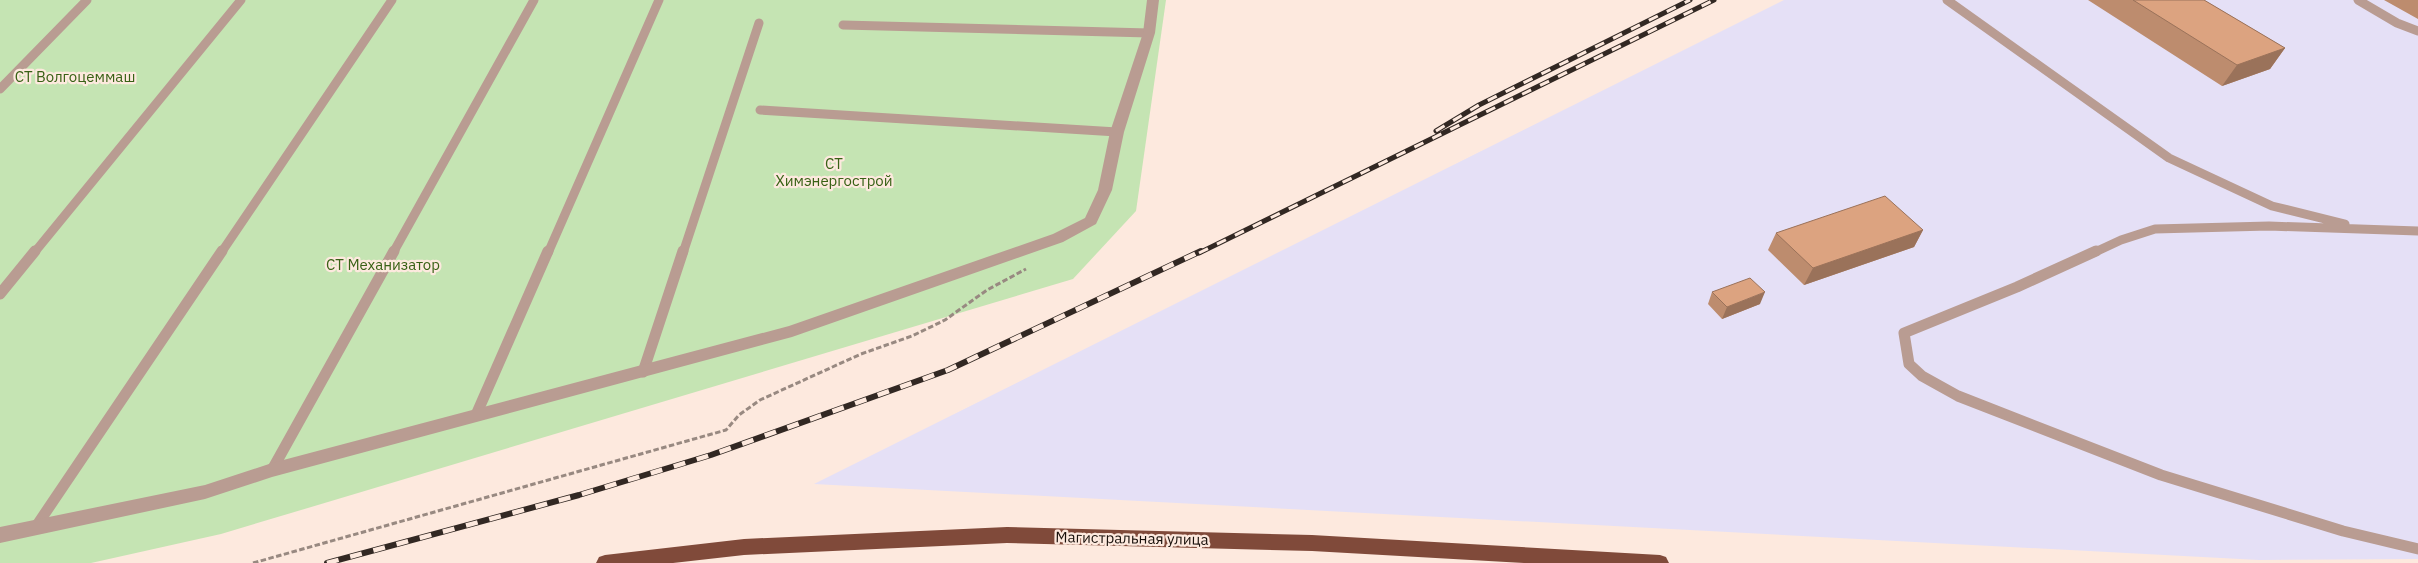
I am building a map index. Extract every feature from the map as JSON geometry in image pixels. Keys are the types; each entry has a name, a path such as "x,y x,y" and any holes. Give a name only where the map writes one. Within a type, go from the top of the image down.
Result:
{"highway":[{"name":"Магистральная улица","path":"605,563 744,547 1006,535 1312,543 1660,563"}],"street":[{"path":"0,535 205,492 272,470 476,414 643,372 792,331 1058,238 1091,222 1105,190 1117,132 1149,33 1153,0"}],"lane":[{"path":"0,89 87,0"},
{"path":"0,294 241,0"},
{"path":"34,528 392,0"},
{"path":"272,470 534,0"},
{"path":"476,414 659,0"},
{"path":"1947,0 2169,158 2272,206 2365,229"},
{"path":"2358,0 2397,23 2418,30"},
{"path":"643,372 759,23"},
{"path":"844,26 1149,33"},
{"path":"760,110 1117,132"},
{"path":"2418,232 2270,226 2155,229 2122,240 2018,287 1904,333 1905,349 1910,364 1922,376 1958,396 2161,476 2343,531 2418,549"}],"path":[{"path":"253,563 726,430 738,415 760,400 861,354 912,336 945,320 987,290 1033,266"}],"shaded area":[{"path":"1784,0 2418,0 2418,559 2259,560 814,484"}],"green space":[{"path":"0,0 1166,0 1136,211 1073,279 221,534 91,563 0,563"}],"building":[{"path":"2133,0 2204,0 2285,48 2237,65"},
{"path":"1885,196 1923,230 1813,268 1776,233"},
{"path":"1750,278 1765,292 1727,307 1712,292"}],"railway":[{"path":"1436,131 1479,105 1690,0"},
{"path":"1199,253 1714,0"},
{"path":"327,563 579,495 711,455 948,370 1201,251"}],"park label":[{"name":"СТ Волгоцеммаш","path":"75,76"},
{"name":"СТ Химэнергострой","path":"834,172"},
{"name":"СТ Механизатор","path":"383,264"}]}
